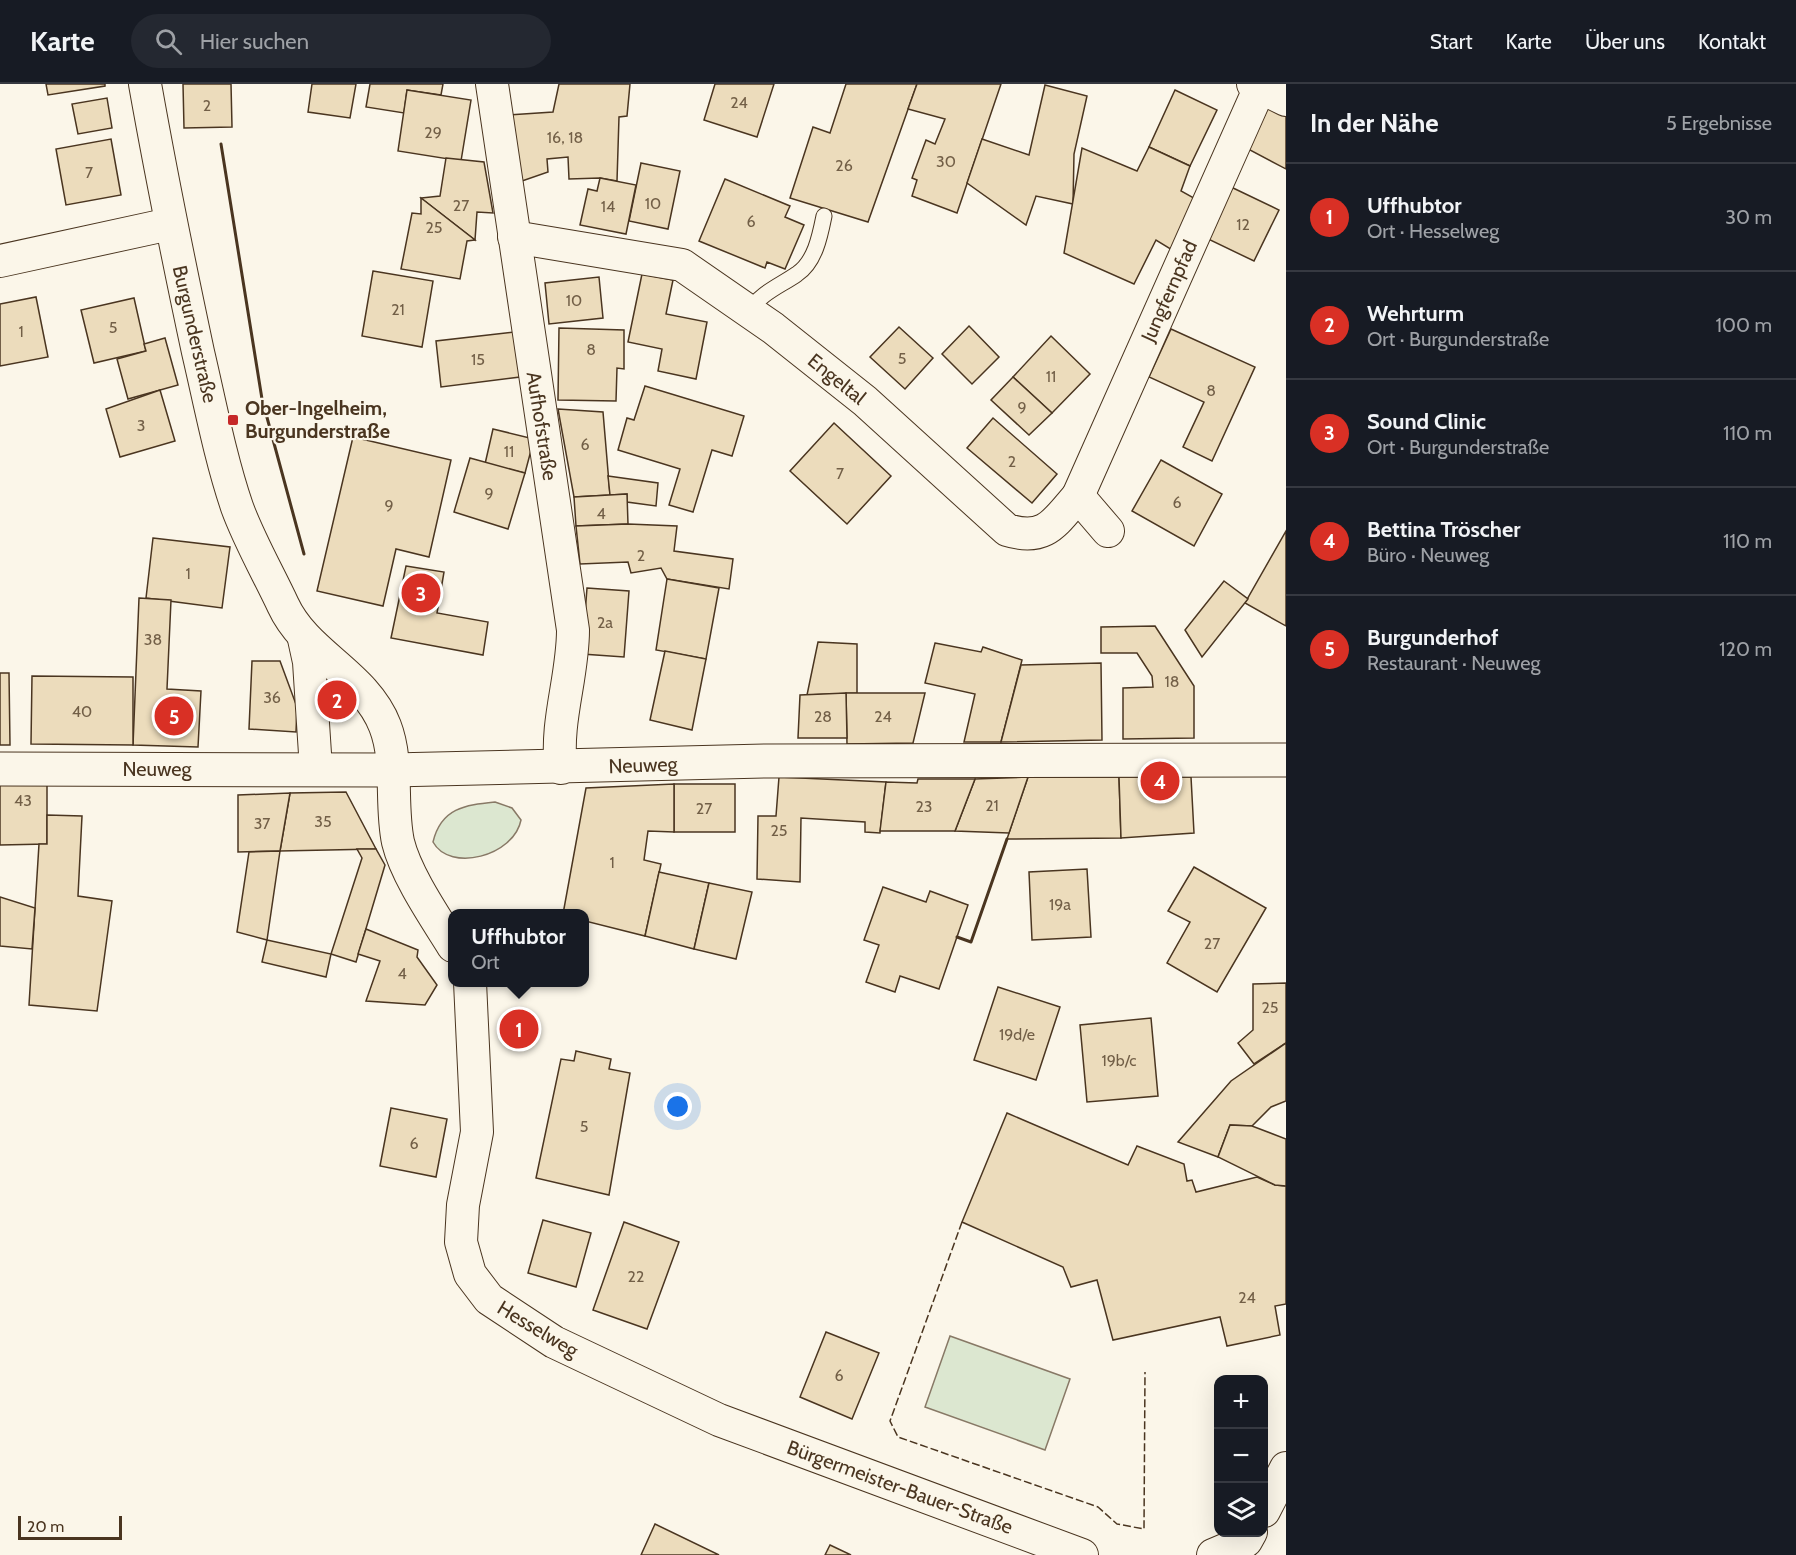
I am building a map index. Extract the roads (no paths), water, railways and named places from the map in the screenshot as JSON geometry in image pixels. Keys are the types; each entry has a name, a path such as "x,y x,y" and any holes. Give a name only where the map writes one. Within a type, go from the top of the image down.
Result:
{"street":[{"name":"Burgunderstraße","path":"145,84 170,224 209,399 238,508 285,609 304,639 352,679 374,705 385,726 393,770"},
{"name":"Aufhofstraße","path":"492,84 573,630 573,659 558,744 561,768"},
{"name":"Jungfernpfad","path":"1078,496 1266,90"},
{"path":"0,261 170,224"},
{"name":"Engeltal","path":"514,237 682,265 749,312 865,401 1007,531 1021,535 1036,534 1047,530 1078,496"},
{"path":"1078,496 1108,531"},
{"name":"Burgunderstraße","path":"304,639 309,662 316,769"},
{"name":"Neuweg","path":"0,769 393,770 561,768 765,761 1286,760"},
{"path":"393,770 393,807 399,844 425,900 448,938"},
{"name":"Hesselweg","path":"470,987 477,1132 463,1205 462,1242 470,1274 489,1299 554,1342 719,1420"},
{"name":"Bürgermeister-Bauer-Straße","path":"719,1420 1082,1555"},
{"path":"1268,1502 1286,1468"},
{"path":"1213,1555 1246,1541 1248,1537"}],"lane":[{"path":"749,312 754,302 799,273 818,244 824,216"}],"place":[{"name":"Ober-Ingelheim, Burgunderstraße","path":"233,420"},
{"name":"Sound Clinic","path":"421,593"},
{"name":"Wehrturm","path":"337,700"},
{"name":"Burgunderhof","path":"174,716"},
{"name":"Bettina Tröscher","path":"1160,781"},
{"name":"Uffhubtor","path":"519,1029"}]}
